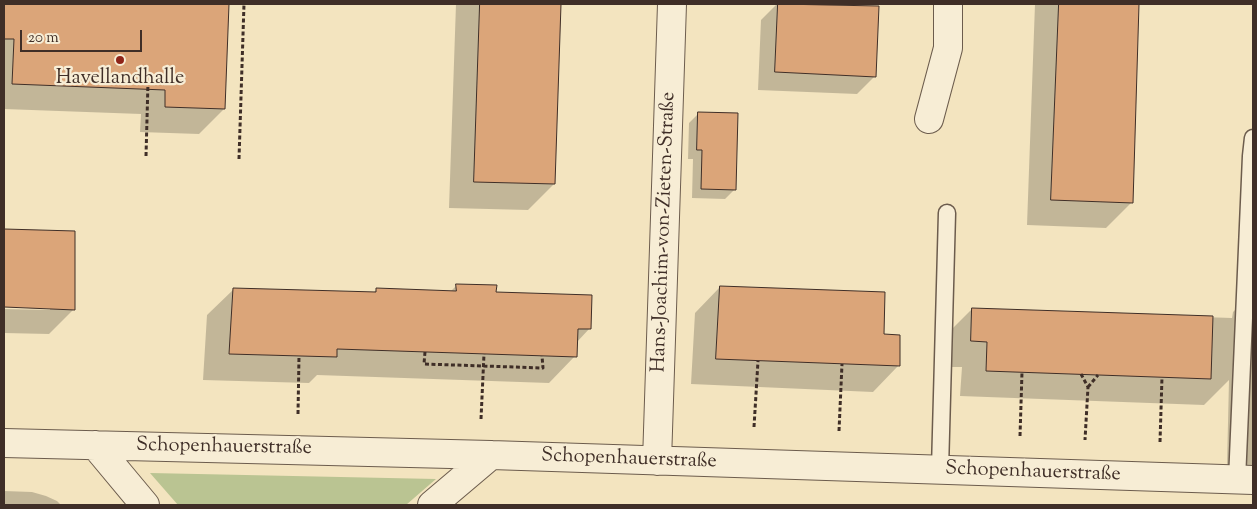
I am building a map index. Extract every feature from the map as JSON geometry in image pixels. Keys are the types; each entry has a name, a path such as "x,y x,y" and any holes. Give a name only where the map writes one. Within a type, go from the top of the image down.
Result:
{"street":[{"name":"Hans-Joachim-von-Zieten-Straße","path":"657,460 672,4"},
{"path":"928,119 948,48 948,4"},
{"name":"Schopenhauerstraße","path":"4,443 657,460 1083,476 1245,480"},
{"path":"95,446 145,505"},
{"path":"432,505 485,455"}],"lane":[{"path":"1245,480 1250,166 1253,138"},
{"path":"940,470 946,213"}],"path":[{"path":"239,159 244,4"},
{"path":"146,156 148,82"},
{"path":"425,352 424,364 543,368 542,356"},
{"path":"484,354 485,455"},
{"path":"296,450 299,356"},
{"path":"752,464 758,361"},
{"path":"837,466 842,364"},
{"path":"1019,473 1022,372"},
{"path":"1081,374 1088,387 1083,476"},
{"path":"1088,387 1098,375"},
{"path":"1158,477 1162,377"}],"green space":[{"path":"150,473 436,479 406,505 178,505"}],"building":[{"name":"Havellandhalle","path":"4,4 229,4 225,109 165,107 165,90 12,84 14,39 4,39"},
{"path":"480,4 561,4 555,184 474,182"},
{"path":"778,4 879,6 876,77 775,72"},
{"path":"1059,4 1139,4 1133,203 1051,200"},
{"path":"698,112 738,113 736,190 701,189 702,150 697,150"},
{"path":"4,229 75,231 75,310 4,307"},
{"path":"456,284 497,285 496,292 592,295 591,329 578,329 577,357 337,349 337,357 229,354 233,288 376,292 376,288 456,291"},
{"path":"720,286 885,292 884,334 900,335 900,366 716,359"},
{"path":"972,308 1213,316 1211,379 986,371 987,342 971,341"}],"place":[{"name":"Havellandhalle","path":"120,60"}]}
